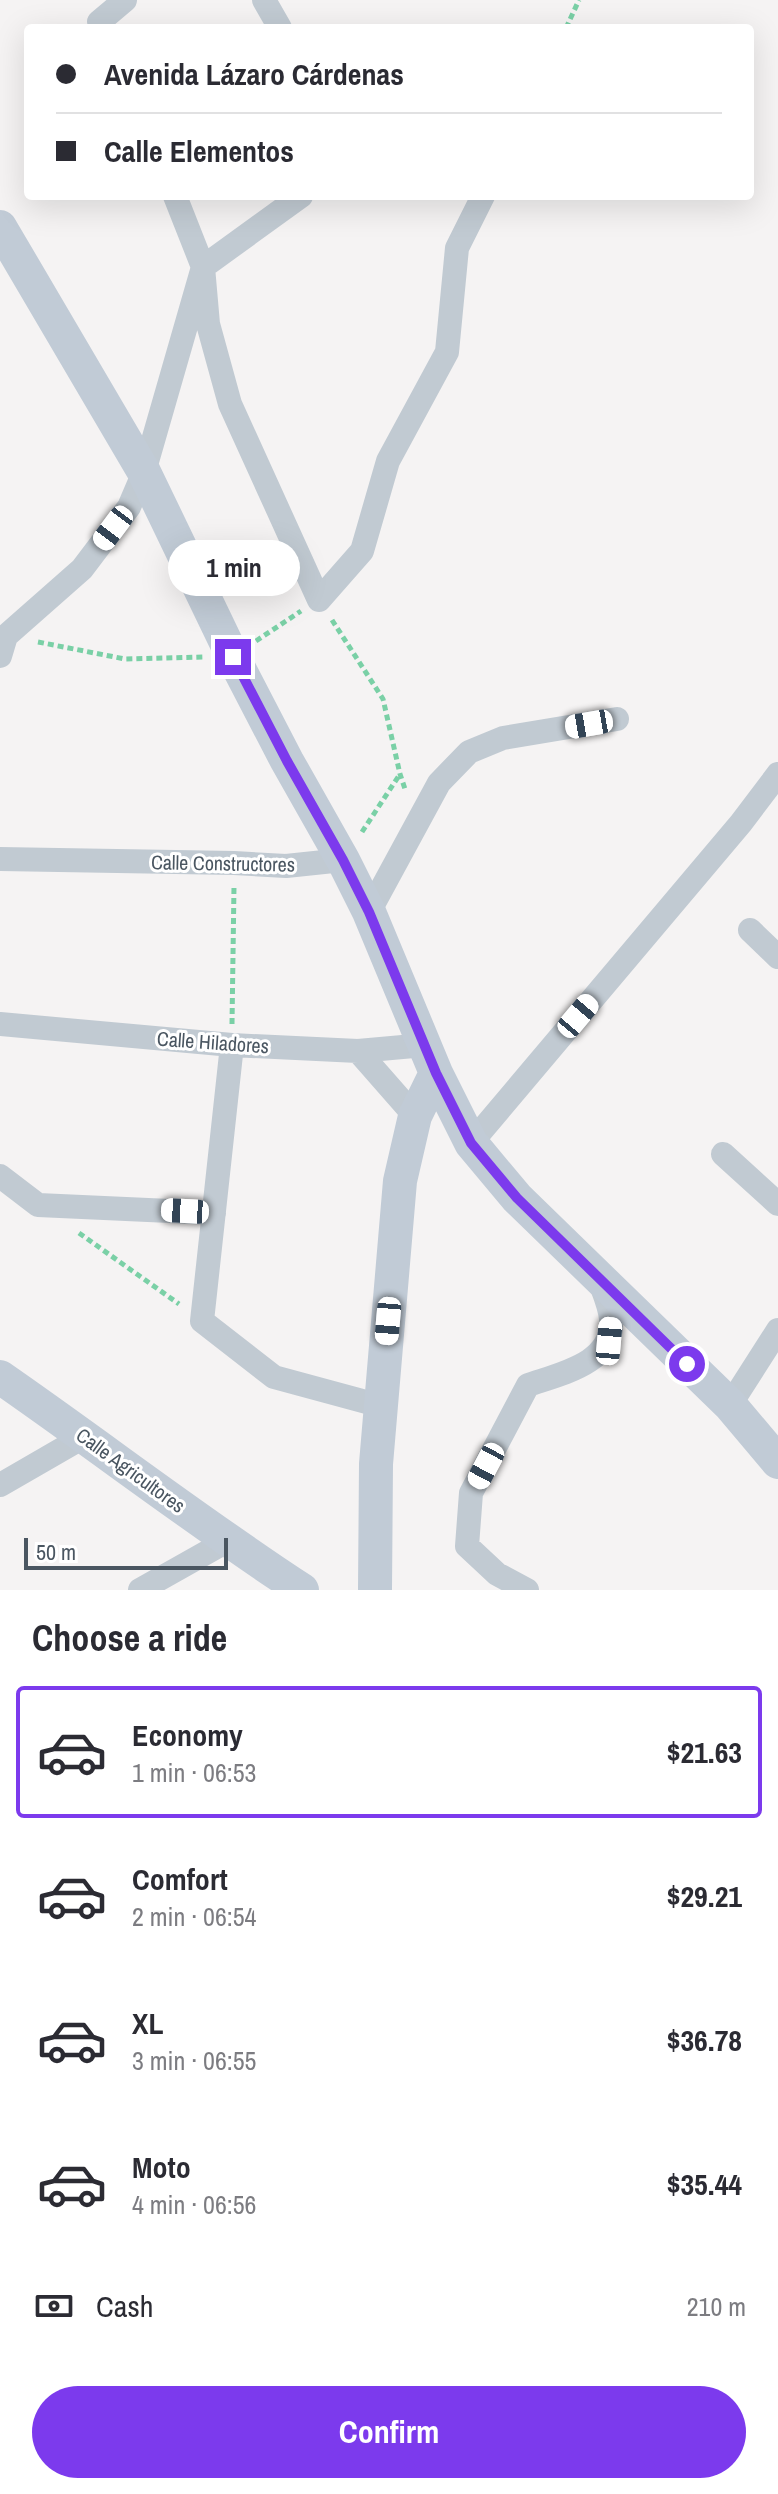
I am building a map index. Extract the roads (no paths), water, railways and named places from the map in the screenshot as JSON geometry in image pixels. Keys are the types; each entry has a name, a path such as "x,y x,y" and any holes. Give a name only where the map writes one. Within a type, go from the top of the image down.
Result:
{"street":[{"path":"97,17 125,0"},
{"path":"264,0 278,24"},
{"path":"177,200 203,267 208,324 230,404 319,600 362,551 388,461 447,352 457,248 481,200"},
{"path":"2,638 82,569 129,507 144,472 203,267 288,200"},
{"path":"0,227 144,472 233,657 369,912 431,1059 471,1143 517,1198 730,1405 778,1462"},
{"path":"369,912 439,783 469,752 503,738 617,719"},
{"path":"471,1143 741,823 778,774"},
{"name":"Calle Constructores","path":"0,859 286,866 343,860"},
{"path":"750,930 778,957"},
{"name":"Calle Hiladores","path":"0,1024 431,1059"},
{"path":"232,1045 202,1321 274,1377 381,1406"},
{"path":"358,1051 415,1116"},
{"path":"375,1590 376,1464 400,1181 431,1059"},
{"path":"723,1154 778,1204"},
{"path":"0,1176 38,1205 214,1213"},
{"path":"527,1590 497,1574 467,1546 471,1493 528,1385 595,1358 609,1341 611,1318 599,1276"},
{"path":"730,1405 778,1330"},
{"name":"Calle Agricultores","path":"0,1377 227,1541 302,1590"},
{"path":"0,1485 85,1436"},
{"path":"140,1590 227,1541"}]}
